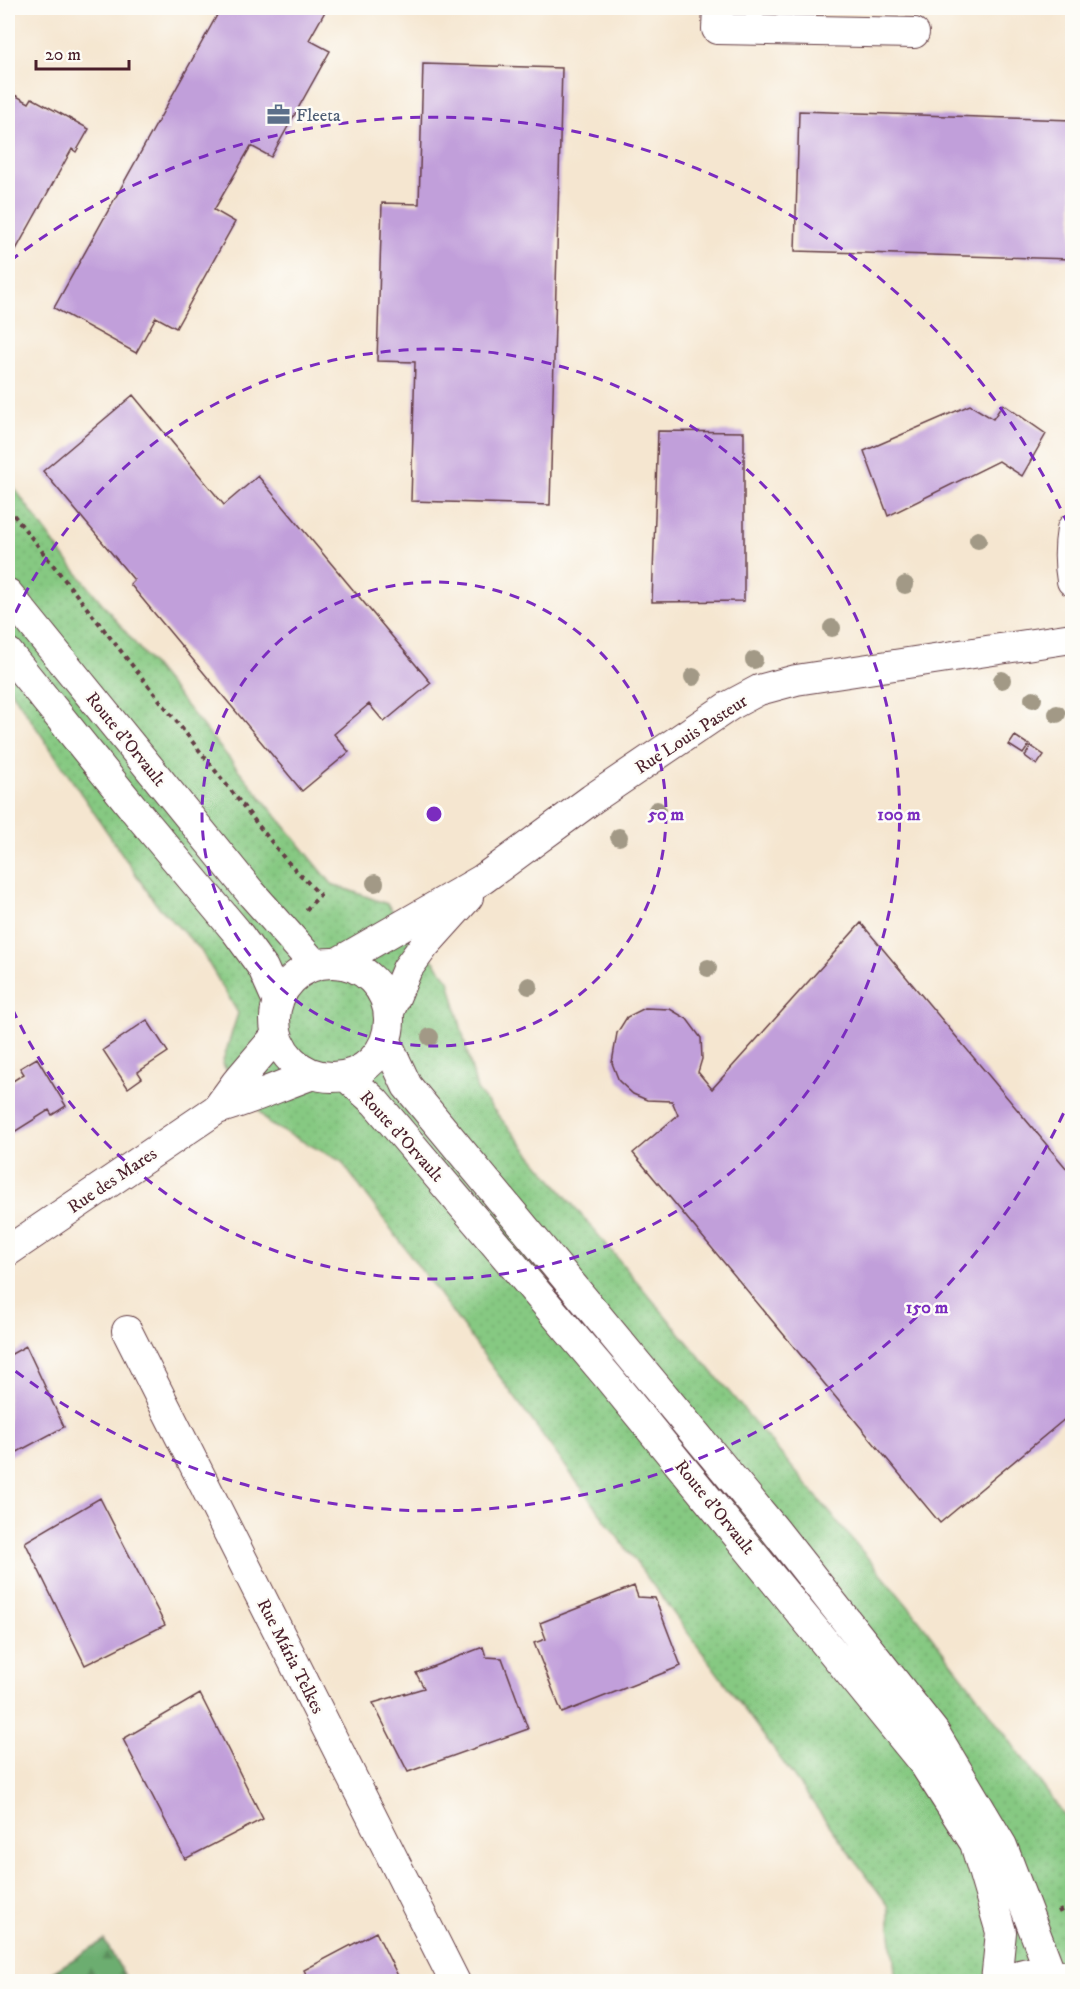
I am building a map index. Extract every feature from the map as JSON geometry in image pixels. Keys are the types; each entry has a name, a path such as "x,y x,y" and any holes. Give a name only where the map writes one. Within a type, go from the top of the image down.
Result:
{"street":[{"path":"718,8 717,29 914,33"},
{"path":"1072,530 1070,569 1072,581"},
{"name":"Route d'Orvault","path":"8,594 251,893 285,931 326,964"},
{"name":"Rue Louis Pasteur","path":"326,964 483,879 592,799 729,706 759,690 796,680 1072,638"},
{"path":"8,653 236,931 262,968 278,1002"},
{"name":"Rue Louis Pasteur","path":"387,1026 407,969 424,946 483,879"},
{"path":"387,1026 370,1063 346,1076 333,1078 313,1074 290,1059 277,1035 275,1021 278,1002 296,976 326,964 361,970 376,983 383,993 387,1026 407,1086 774,1529 933,1732 1002,1846 1061,1975"},
{"name":"Rue des Mares","path":"217,1109 277,1035"},
{"name":"Rue des Mares","path":"8,1251 217,1109 249,1100 313,1074"},
{"name":"Route d'Orvault","path":"346,1076 375,1102 600,1368 925,1765 975,1843 1001,1932 996,1982"},
{"name":"Rue Mária Telkes","path":"127,1331 455,1982"},
{"path":"1003,1982 1031,1972 1061,1975"}],"path":[{"path":"8,508 285,859 320,895 285,931"}],"green space":[{"path":"8,479 61,553 332,884 387,904 449,980 477,1090 912,1611 1072,1826 1072,1981 896,1981 888,1905 341,1161 269,1124 222,1064 238,1013 200,949 156,904 8,686"},
{"path":"104,1940 128,1981 54,1981 53,1972"}],"building":[{"path":"221,8 327,8 309,40 330,51 271,157 251,146 214,210 235,222 176,328 156,317 136,353 54,308"},
{"path":"423,64 562,68 550,505 411,501 415,362 377,361 382,203 419,204"},
{"path":"11,93 29,103 32,98 89,129 76,152 72,149 8,264 8,99"},
{"path":"799,111 1072,120 1072,259 795,251"},
{"path":"133,395 224,505 258,476 431,683 384,722 369,704 334,734 349,752 302,791 130,584 134,580 43,471"},
{"path":"1003,404 1046,434 1022,476 999,461 888,516 864,451 970,405 993,419"},
{"path":"658,431 744,432 744,601 652,602"},
{"path":"1015,736 1029,745 1023,754 1009,745"},
{"path":"1031,746 1044,755 1037,765 1025,756"},
{"path":"861,923 1072,1175 1072,1413 940,1523 633,1153 678,1115 672,1101 647,1100 633,1094 619,1081 612,1063 617,1033 627,1017 645,1008 670,1009 687,1019 701,1038 702,1059 698,1072 712,1089"},
{"path":"147,1020 168,1052 138,1072 142,1078 128,1088 103,1050"},
{"path":"37,1058 66,1106 52,1115 49,1110 11,1134 8,1128 8,1084 24,1074 20,1068"},
{"path":"26,1346 64,1427 8,1457 8,1356"},
{"path":"100,1498 165,1625 85,1665 25,1542"},
{"path":"634,1586 638,1597 655,1598 681,1666 562,1713 534,1643 546,1639 540,1623"},
{"path":"483,1647 486,1657 502,1658 528,1729 408,1772 373,1703 424,1688 416,1673"},
{"path":"200,1694 263,1819 185,1859 123,1739"},
{"path":"376,1932 401,1982 310,1982 304,1970"}],"place":[{"name":"Fleeta","path":"278,115"}]}
